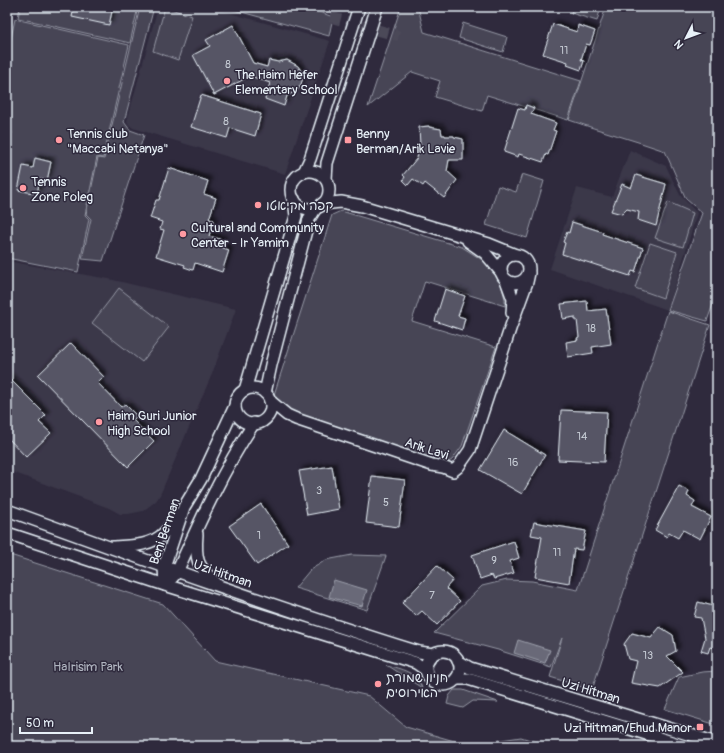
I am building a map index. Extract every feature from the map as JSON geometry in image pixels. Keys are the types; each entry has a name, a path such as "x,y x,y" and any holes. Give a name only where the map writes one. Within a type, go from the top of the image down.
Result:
{"street":[{"path":"304,172 310,159 359,7"},
{"path":"268,397 256,388 245,390 239,394 236,399 235,406 238,415 242,420 254,423 263,420 270,410 268,397 271,365 309,219 328,195 329,189 326,181 327,163 377,7"},
{"path":"245,390 296,216 292,193 294,181 298,175 310,171 317,172 326,181"},
{"name":"Arik Lavi","path":"326,181 336,192 362,206"},
{"path":"294,199 303,208 310,209 319,206"},
{"name":"Arik Lavi","path":"319,206 341,202 362,206 489,244 516,255"},
{"name":"Arik Lavi","path":"456,234 471,242 481,250 503,276 513,298 511,326"},
{"path":"512,255 516,255 526,259 529,267 529,273 527,277 519,283 510,282 503,276 501,267 504,260 512,255"},
{"name":"Arik Lavi","path":"268,397 288,415 452,471 461,463 470,450 529,273"},
{"name":"Beni Berman","path":"165,586 164,567 184,507 201,479 235,406"},
{"name":"Arik Lavi","path":"266,417 288,415"},
{"name":"Beni Berman","path":"165,586 177,572 198,524 239,446 254,423"},
{"path":"109,547 132,546 157,539 168,528 195,490"},
{"name":"Uzi Hitman","path":"7,510 177,572 326,623 419,652 433,654"},
{"path":"198,524 196,550 197,559 201,568 220,587"},
{"path":"7,533 165,586 416,663 426,670"},
{"path":"438,651 450,652 458,661 460,669 456,679 452,683 440,685 427,676 426,664 428,658 433,654 438,651"},
{"name":"Uzi Hitman","path":"458,661 470,668 717,743"},
{"name":"Uzi Hitman","path":"456,679 468,679 685,746"}],"shaded area":[{"name":"The Haim Hefer Elementary School","path":"158,7 208,7 330,41 285,174 133,128 129,125 127,121"},
{"path":"630,150 666,166 680,195 697,213 668,310 550,269 577,188 612,197"},
{"name":"Haim Guri Junior High School","path":"7,261 109,279 236,309 212,374 160,495 156,501 143,511 120,514 109,508 7,470"}],"green space":[{"path":"20,7 138,7 130,43 18,18"},
{"path":"140,7 154,7 124,122 130,130 144,135 103,261 82,259 91,219 86,214 98,158 104,159"},
{"path":"165,7 192,16 178,60 153,51"},
{"path":"223,7 306,7 333,17 329,36"},
{"path":"401,7 418,7 424,32 581,81 568,120 487,95 482,111 435,97 440,81 412,72 368,107"},
{"path":"573,7 601,7 597,21 571,13"},
{"path":"606,7 717,7 717,293 707,321 668,310 702,213 686,199 665,151 569,120"},
{"name":"Tennis club \"Maccabi Netanya\"","path":"15,19 129,45 103,158 97,157 85,215 89,219 78,272 7,258 7,160 12,132 7,130 7,58"},
{"path":"463,23 507,37 503,52 459,38"},
{"path":"522,174 544,181 527,238 486,225 498,186 516,192"},
{"path":"668,202 693,213 683,247 655,238"},
{"path":"341,211 462,247 484,261 500,280 505,299 505,306 425,281 412,321 496,347 462,446 452,460 441,466 271,404 332,215"},
{"path":"650,243 677,252 663,298 635,288"},
{"path":"119,288 169,327 142,362 92,323"},
{"path":"668,311 710,325 592,690 550,677 562,638 551,667 498,650 434,633 482,586 507,580 532,581 578,590"},
{"name":"HaIrisim Park","path":"7,554 163,604 215,661 369,696 406,727 468,745 521,737 549,746 7,746"},
{"path":"352,555 386,556 367,610 295,588 310,570 326,560"},
{"path":"386,665 408,672 416,678 422,688"},
{"path":"717,671 717,725 665,709 679,677 702,672"},
{"path":"454,690 463,690 498,702 473,701 463,708 447,704 449,696"}],"water":[{"path":"334,580 367,590 362,606 329,597"},
{"path":"518,640 550,650 545,663 514,653"}],"building":[{"path":"74,7 113,7 109,25 72,17"},
{"path":"553,24 577,32 578,25 595,31 590,45 586,44 581,60 584,61 581,70 567,65 568,62 543,54"},
{"path":"233,25 253,63 267,67 269,60 278,62 287,60 298,66 302,72 303,78 298,90 287,96 284,106 265,99 270,83 250,76 214,95 193,55 210,46 206,40"},
{"path":"201,95 261,114 255,136 230,128 227,138 191,127"},
{"path":"526,105 534,108 531,114 556,123 553,130 556,131 548,155 546,154 543,162 519,154 518,157 504,152 518,108 525,110"},
{"path":"429,126 441,129 442,135 454,136 463,139 463,160 449,160 447,171 457,180 444,198 425,183 423,186 413,179 408,185 403,180 405,177 403,175 417,158 420,145 419,127"},
{"path":"35,158 51,162 47,181 40,179 37,194 18,190 23,166 33,168"},
{"path":"169,168 208,181 204,194 216,198 209,219 214,220 209,236 223,240 221,247 229,250 222,272 195,263 193,270 184,267 185,265 156,256 164,230 160,229 162,222 150,218 156,200 159,200"},
{"path":"636,175 666,184 656,226 638,220 639,212 627,209 622,214 611,211 622,184 631,188"},
{"path":"572,222 603,232 602,234 643,248 635,272 632,271 630,276 562,254 565,243 563,242 567,232 569,233"},
{"path":"445,289 465,296 458,316 465,318 462,330 435,321"},
{"path":"587,301 588,311 606,309 611,344 592,347 593,353 568,357 566,342 578,340 577,338 579,337 577,320 575,320 575,317 563,319 561,304"},
{"path":"71,343 104,377 98,383 121,407 125,404 137,416 133,420 154,441 128,467 38,375"},
{"path":"7,376 46,415 39,422 51,433 26,457 7,437 7,433 11,429 7,426"},
{"path":"561,410 607,412 604,462 558,460"},
{"path":"504,430 545,455 522,494 480,470"},
{"path":"332,466 339,509 307,515 299,471"},
{"path":"372,476 405,480 399,527 366,523"},
{"path":"679,486 689,491 687,496 695,501 692,507 711,517 700,539 683,530 678,538 669,533 667,537 655,530"},
{"path":"261,504 288,544 257,565 229,526"},
{"path":"534,522 586,531 582,550 574,549 569,583 535,577 542,537 531,535"},
{"path":"514,541 519,558 510,561 514,573 494,579 492,575 480,579 472,555"},
{"path":"437,566 453,580 446,588 460,601 437,625 422,611 416,616 402,603"},
{"path":"698,602 717,607 717,649 710,647 708,653 701,651 705,638 701,618 694,617"},
{"path":"660,627 673,635 676,651 667,656 683,672 660,688 631,683 636,661 628,659 624,644 632,633 651,638"}],"tunnel":[{"path":"330,17 399,36"}],"place":[{"name":"The Haim Hefer Elementary School","path":"227,81"},
{"name":"Tennis club \"Maccabi Netanya\"","path":"59,140"},
{"name":"Benny Berman/Arik Lavie","path":"348,140"},
{"name":"Tennis Zone Poleg","path":"23,188"},
{"name":"קפה מקיאטו","path":"258,205"},
{"name":"Cultural and Community Center - Ir Yamim","path":"183,234"},
{"name":"Haim Guri Junior High School","path":"99,422"},
{"name":"חניון שמורת האירוסים","path":"378,684"},
{"name":"Uzi Hitman/Ehud Manor","path":"700,727"}]}
